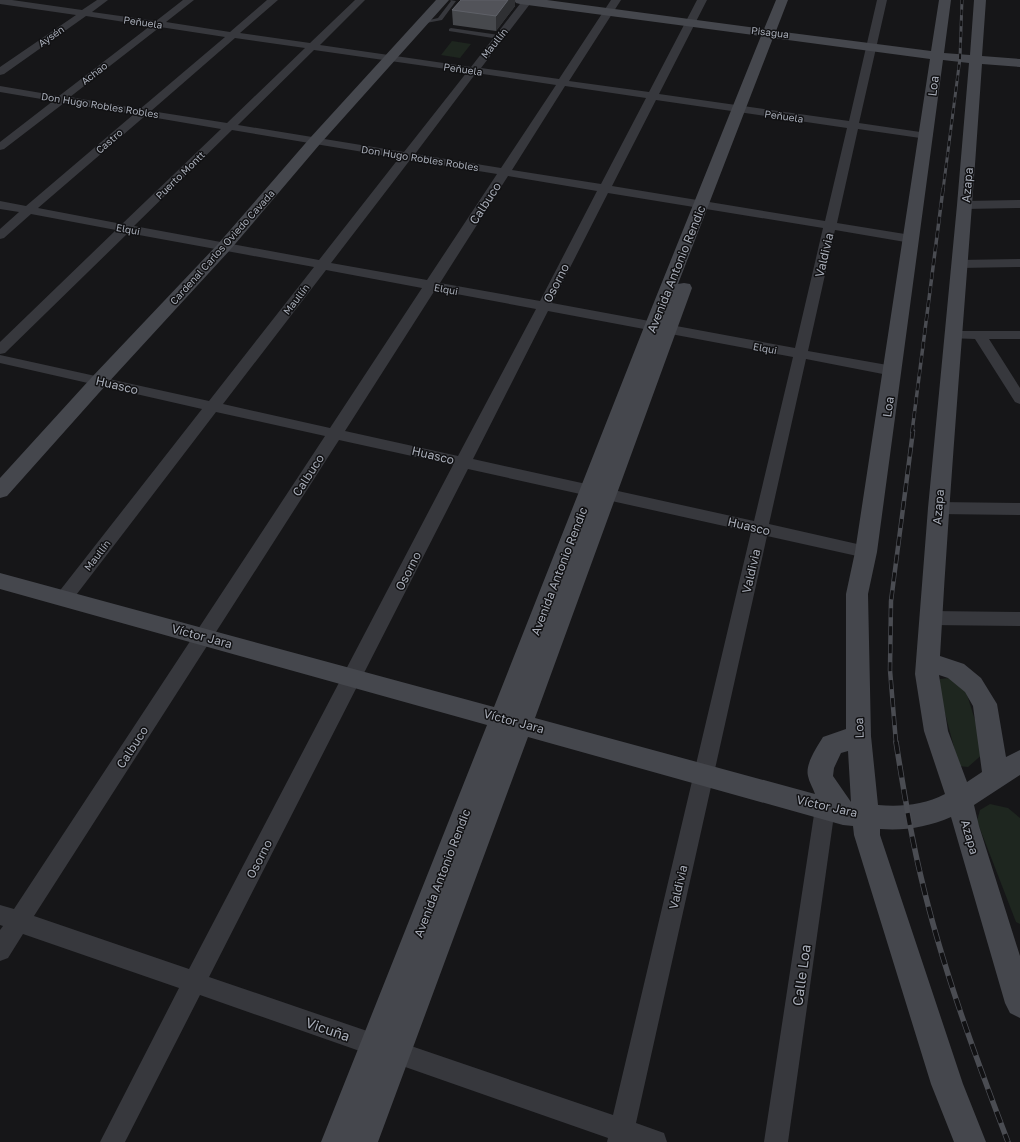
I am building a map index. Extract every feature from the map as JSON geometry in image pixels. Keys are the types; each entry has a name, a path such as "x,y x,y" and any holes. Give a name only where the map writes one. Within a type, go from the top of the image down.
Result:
{"street":[{"name":"Aysén","path":"0,72 102,0"},
{"name":"Achao","path":"0,147 189,0"},
{"name":"Castro","path":"0,235 273,0"},
{"name":"Puerto Montt","path":"0,350 360,0"},
{"name":"Cardenal Carlos Oviedo Cavada","path":"0,491 99,381 224,247 315,141 442,0"},
{"name":"Pisagua","path":"525,0 613,5 690,22 937,56 1020,63"},
{"name":"Maullín","path":"64,598 499,37 525,0"},
{"name":"Osorno","path":"112,1142 702,0"},
{"name":"Avenida Antonio Rendic","path":"774,33 782,0"},
{"name":"Avenida Antonio Rendic","path":"337,1142 511,720 744,110 774,33 791,0"},
{"name":"Valdivia","path":"620,1136 882,0"},
{"name":"Loa","path":"844,812 859,736 857,594 866,552 893,372 945,0"},
{"name":"Azapa","path":"980,0 977,59 965,205 938,508 927,674 936,731 1009,939 1018,988"},
{"name":"Peñuela","path":"0,1 16,2 83,14 927,136"},
{"path":"0,12 16,2"},
{"name":"Calbuco","path":"0,950 9,918 204,636 613,5"},
{"name":"Don Hugo Robles Robles","path":"0,89 911,239"},
{"path":"965,205 1020,204"},
{"name":"Elqui","path":"0,205 893,372"},
{"path":"959,264 1020,263"},
{"path":"953,335 1020,335"},
{"path":"979,335 1020,399"},
{"name":"Huasco","path":"0,358 866,552"},
{"path":"938,508 1020,509"},
{"name":"Víctor Jara","path":"0,581 844,812 879,817 908,817 936,811 1012,772"},
{"path":"931,618 1020,619"},
{"path":"928,662 956,671 973,685 985,704 1012,772"},
{"name":"Avenida Antonio Rendic","path":"362,1142 397,1053 511,720"},
{"path":"859,736 832,745 825,757 820,773 827,790 869,843 947,1084 970,1142"},
{"name":"Calle Loa","path":"776,1142 844,812"},
{"name":"Vicuña","path":"9,918 376,1045 620,1136 655,1142"}],"lane":[{"path":"423,22 440,19 454,1 452,0"},
{"path":"451,30 499,37"}],"shaded area":[{"path":"452,41 471,44 460,58 441,55"},
{"path":"949,678 964,685 985,752 968,767 959,766 938,687 940,679"},
{"path":"990,804 1008,808 1020,818 1020,924 1016,922 977,821 980,810"}],"building":[{"path":"461,0 508,0 496,16 452,10"}],"railway":[{"path":"943,190 960,58 962,0"},
{"path":"912,432 943,189"},
{"path":"896,743 890,670 891,601 913,431"},
{"path":"896,742 913,843 929,911 960,1011 1008,1142"}]}
